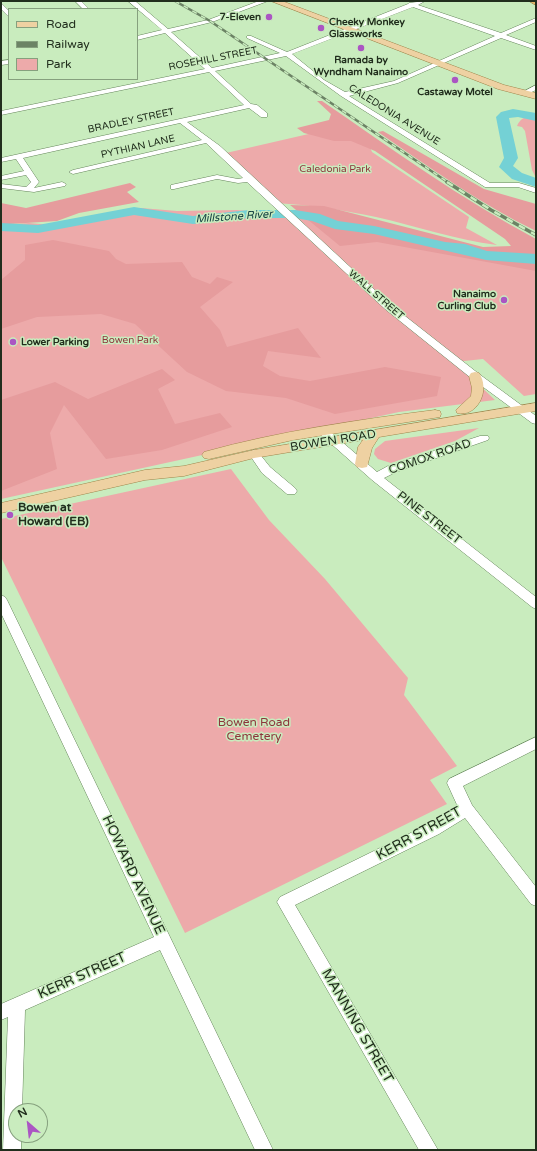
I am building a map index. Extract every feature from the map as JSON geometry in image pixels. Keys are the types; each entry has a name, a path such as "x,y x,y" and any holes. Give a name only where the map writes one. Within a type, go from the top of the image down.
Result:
{"main road":[{"path":"275,1 436,63 523,94 536,96"},
{"path":"462,410 477,398 479,389 475,376"},
{"path":"516,406 536,398"},
{"path":"516,406 536,407"},
{"name":"BOWEN ROAD","path":"145,475 166,467 243,445 462,410 516,406"},
{"name":"BOWEN ROAD","path":"1,508 145,475 184,471 254,454 333,440 374,435 449,421 516,406"},
{"path":"362,464 365,447 374,435"}],"street":[{"path":"131,1 168,31 249,106 264,115"},
{"path":"138,38 210,21 265,1"},
{"path":"402,1 536,48"},
{"name":"ROSEHILL STREET","path":"1,113 287,54 422,1"},
{"path":"1,6 8,14"},
{"path":"343,95 396,82 536,20"},
{"name":"CALEDONIA AVENUE","path":"249,37 287,54 313,75 343,95 488,185 506,184 536,191"},
{"path":"523,94 536,87"},
{"name":"BRADLEY STREET","path":"1,160 249,106"},
{"name":"WALL STREET","path":"182,120 234,163 300,227 388,307 475,376 536,421"},
{"name":"PYTHIAN LANE","path":"73,172 207,141"},
{"path":"18,156 35,182 28,189"},
{"path":"1,178 29,172"},
{"path":"174,187 217,177 238,182 249,179"},
{"path":"1,186 34,190 62,184"},
{"name":"PINE STREET","path":"323,431 376,477 536,604"},
{"name":"COMOX ROAD","path":"376,477 392,469 484,438"},
{"path":"254,454 266,470 291,491"},
{"name":"HOWARD AVENUE","path":"1,600 5,621 164,940 264,1150"},
{"name":"KERR STREET","path":"285,902 434,829 467,809 454,783 536,743"},
{"path":"467,809 536,899"},
{"name":"MANNING STREET","path":"285,902 429,1150"},
{"name":"KERR STREET","path":"1,1012 164,940"},
{"path":"12,1150 17,1005"}],"green space":[{"path":"531,116 536,117 536,178 532,170 525,131 522,127 517,126 522,119"},
{"name":"Caledonia Park","path":"352,124 365,135 372,152 469,217 466,228 497,245 451,236 364,214 314,206 276,203 226,153"},
{"name":"Bowen Park","path":"141,208 177,211 237,210 259,212 300,210 536,265 536,394 524,396 483,359 455,362 495,400 399,412 1,499 1,225 29,223 51,225 67,223 91,216"},
{"path":"479,428 455,441 391,463 378,459 374,454 375,449 385,441"},
{"name":"Bowen Road Cemetery","path":"231,469 269,520 325,579 408,678 404,695 457,766 430,780 447,804 185,933 1,557 1,519"}],"shaded area":[{"path":"317,101 322,101 454,190 508,224 536,239 536,271 377,242 340,246 290,205 324,206 483,247 511,246 505,239 375,151 351,141 334,141 304,133 297,128 329,120 331,114"},
{"path":"383,131 484,189 536,204 536,231 495,209 455,184 378,132"},
{"path":"130,183 136,187 127,192 139,202 79,213 57,221 1,226 1,203 26,208"},
{"path":"53,240 109,251 116,259 126,264 182,262 192,277 210,284 217,277 233,282 200,307 220,330 227,347 298,328 321,358 268,351 263,366 280,376 310,381 385,367 441,377 437,396 335,414 286,398 226,391 187,372 135,324 101,314 37,317 1,329 1,280 25,260 25,245"},
{"path":"162,369 175,380 158,389 175,424 220,413 232,427 162,450 106,459 64,405 50,433 57,469 1,491 1,400 55,382 88,399"}],"waterway":[{"name":"Millstone River","path":"536,117 513,113 505,114 502,117 511,158 506,167 517,176 536,183"},
{"name":"Millstone River","path":"1,227 38,229 134,211 193,220 249,214 295,214 315,217 335,225 374,230 445,247 465,249 486,255 536,259"}],"railway":[{"path":"175,1 210,21 449,183"},
{"path":"447,182 491,210 536,235"}],"place":[{"name":"7-Eleven","path":"269,17"},
{"name":"Cheeky Monkey Glassworks","path":"321,28"},
{"name":"Ramada by Wyndham Nanaimo","path":"361,48"},
{"name":"Castaway Motel","path":"455,80"},
{"name":"Nanaimo Curling Club","path":"504,300"},
{"name":"Lower Parking","path":"13,342"},
{"name":"Bowen at Howard (EB)","path":"10,515"}]}
